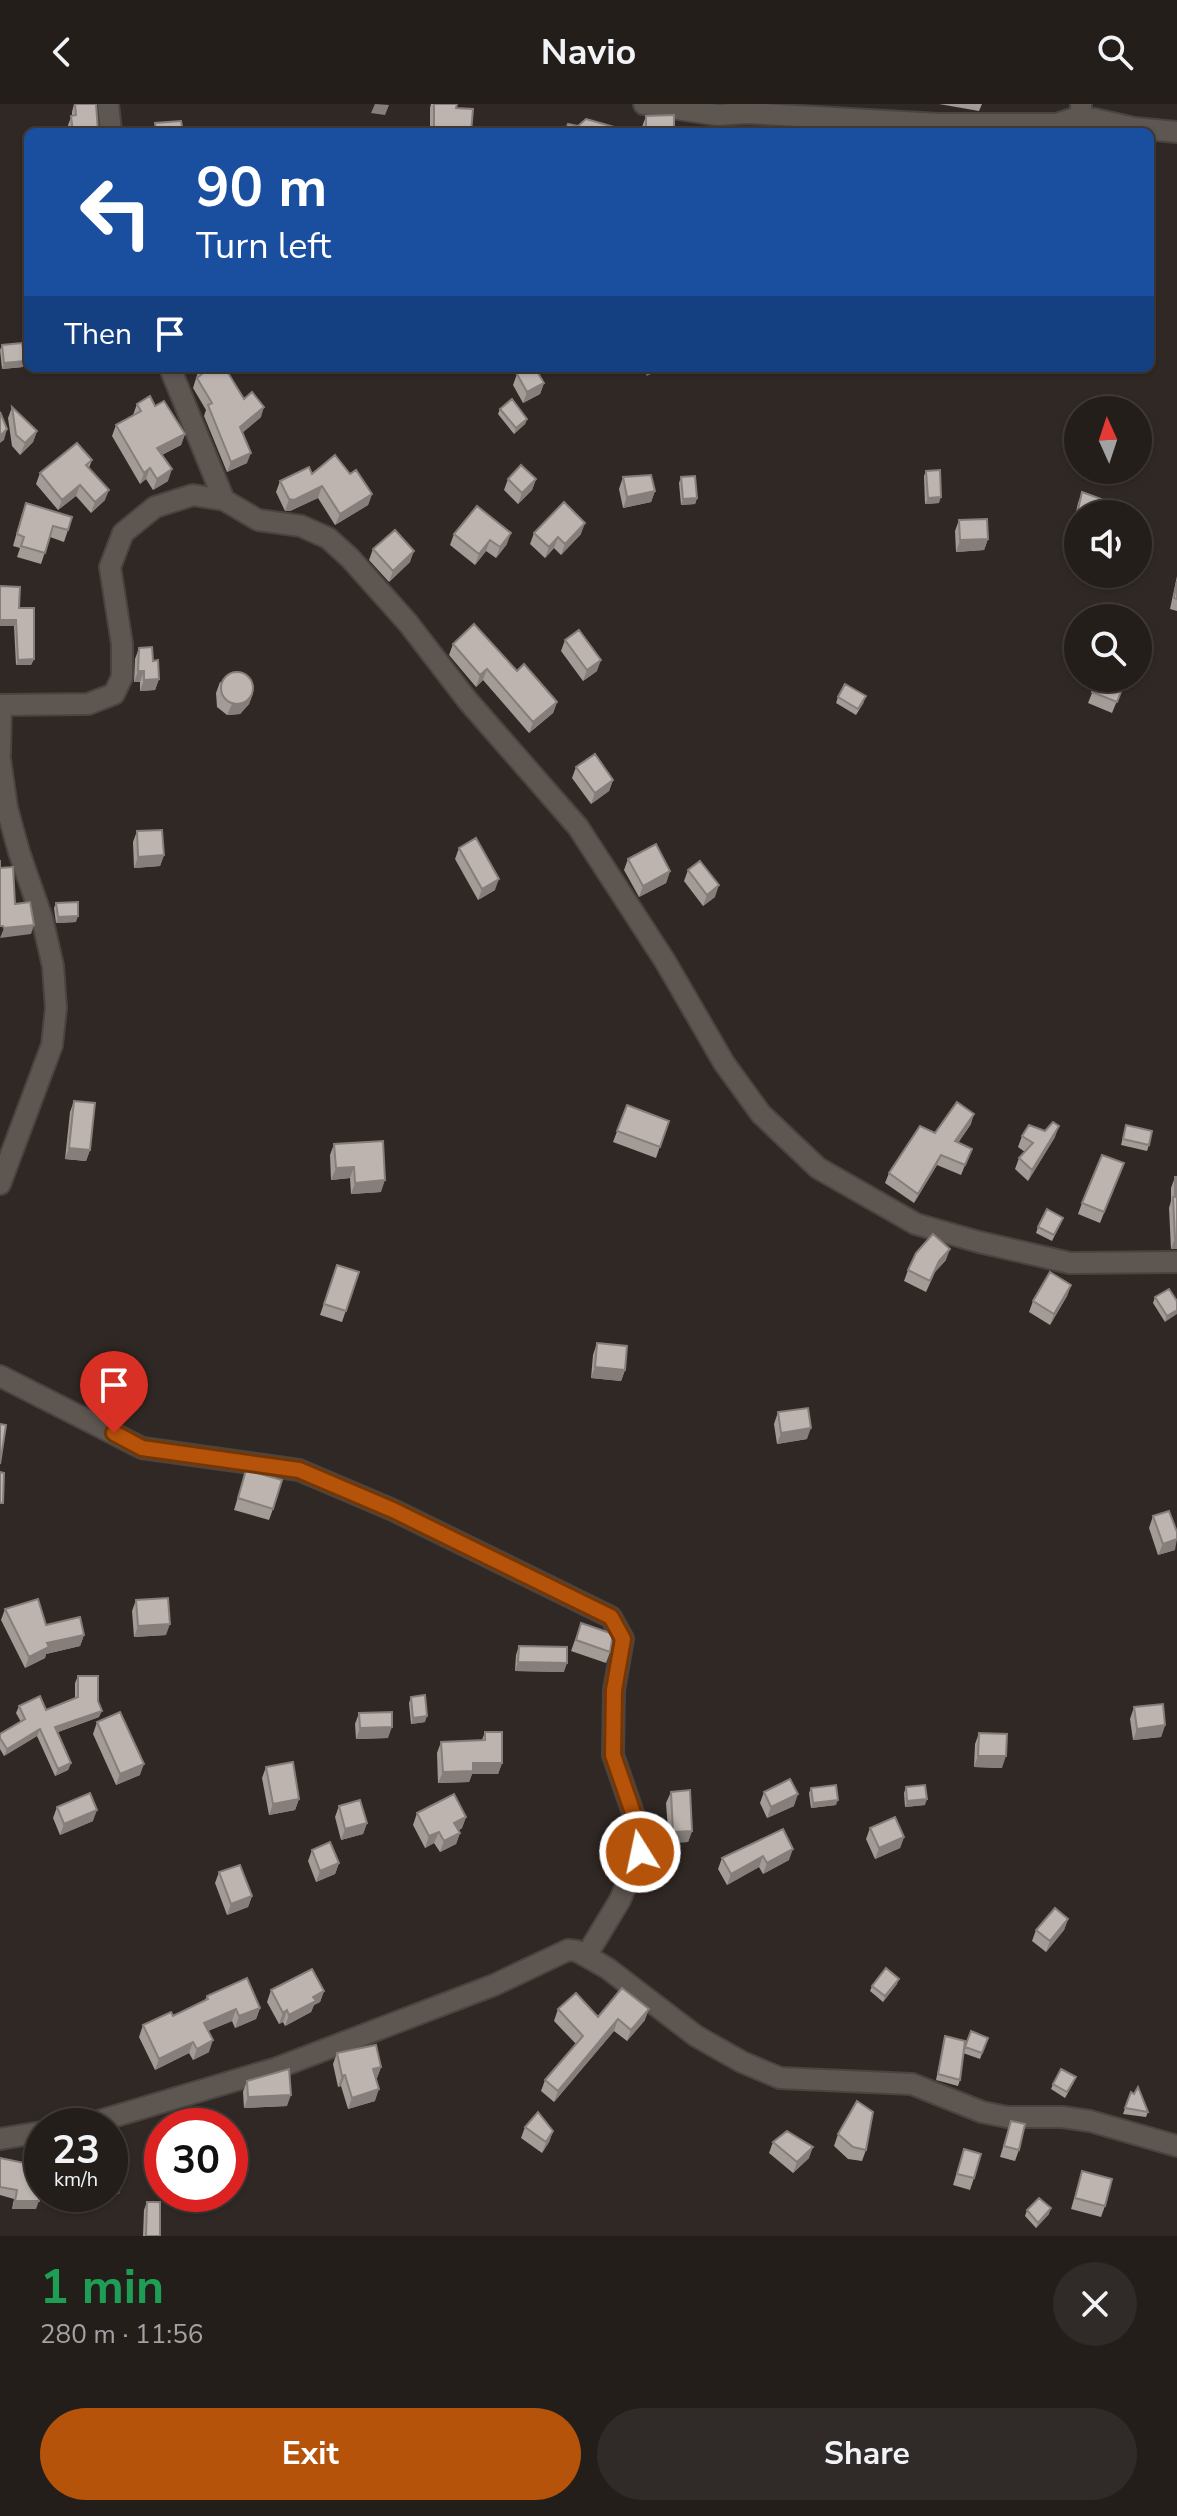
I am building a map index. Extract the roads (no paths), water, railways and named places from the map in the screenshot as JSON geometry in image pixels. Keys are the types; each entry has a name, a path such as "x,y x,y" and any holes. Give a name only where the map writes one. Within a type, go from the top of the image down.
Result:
{"street":[{"path":"108,104 111,128"},
{"path":"644,104 938,124 1057,124 1081,110 1134,128"},
{"path":"1154,130 1177,132"},
{"path":"172,372 224,500"},
{"path":"0,1184 52,1045 56,1008 53,966 42,918 7,808 0,756 0,705 88,704 114,694 122,677 122,644 110,567 123,533 155,507 193,495 224,500 258,520 301,526 328,538 350,558 408,623 468,701 578,827 665,961 724,1063 761,1114 818,1168 916,1224 979,1242 1070,1263 1177,1262"},
{"path":"0,1376 142,1448 299,1470 393,1510 611,1617 623,1639 614,1690 613,1755 641,1836 640,1852 620,1900 586,1956"},
{"path":"128,2112 277,2068 494,1985 568,1950 577,1951 607,1968 696,2036 742,2062 780,2078 912,2084 982,2112 1007,2117 1062,2117 1090,2121 1177,2146"},
{"path":"0,2139 24,2135"}]}
